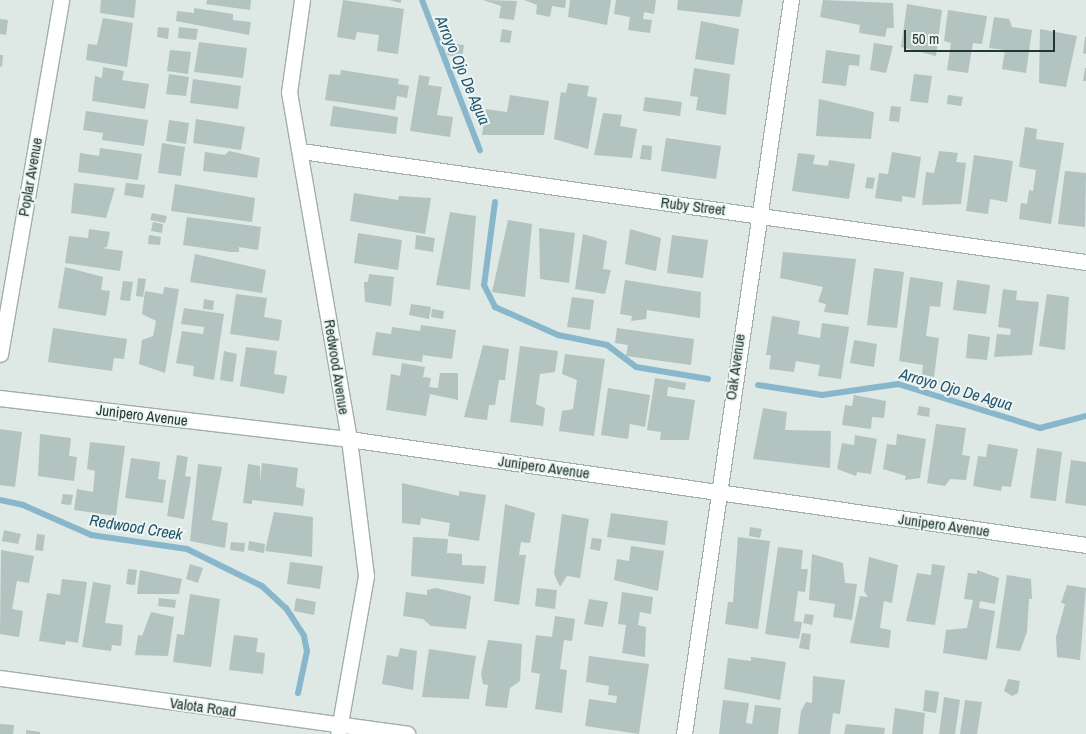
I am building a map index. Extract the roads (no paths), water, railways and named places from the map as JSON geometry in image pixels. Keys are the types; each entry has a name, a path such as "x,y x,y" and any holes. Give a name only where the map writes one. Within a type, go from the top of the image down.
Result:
{"street":[{"name":"Poplar Avenue","path":"0,354 60,0"},
{"name":"Redwood Avenue","path":"302,0 289,92 301,151 349,439 366,576 339,730"},
{"name":"Oak Avenue","path":"684,734 716,492 791,0"},
{"name":"Ruby Street","path":"301,151 1086,262"},
{"name":"Junipero Avenue","path":"0,398 349,439 1086,545"},
{"name":"Valota Road","path":"0,678 339,730 407,734"}],"waterway":[{"name":"Arroyo Ojo De Agua","path":"422,0 480,150"},
{"name":"Arroyo Ojo De Agua","path":"495,202 484,285 495,307 558,335 607,345 636,367 708,379"},
{"name":"Arroyo Ojo De Agua","path":"758,385 822,395 898,384 1040,428 1086,416"},
{"name":"Redwood Creek","path":"0,500 23,505 91,535 187,549 262,586 286,608 304,636 307,651 298,693"}]}
